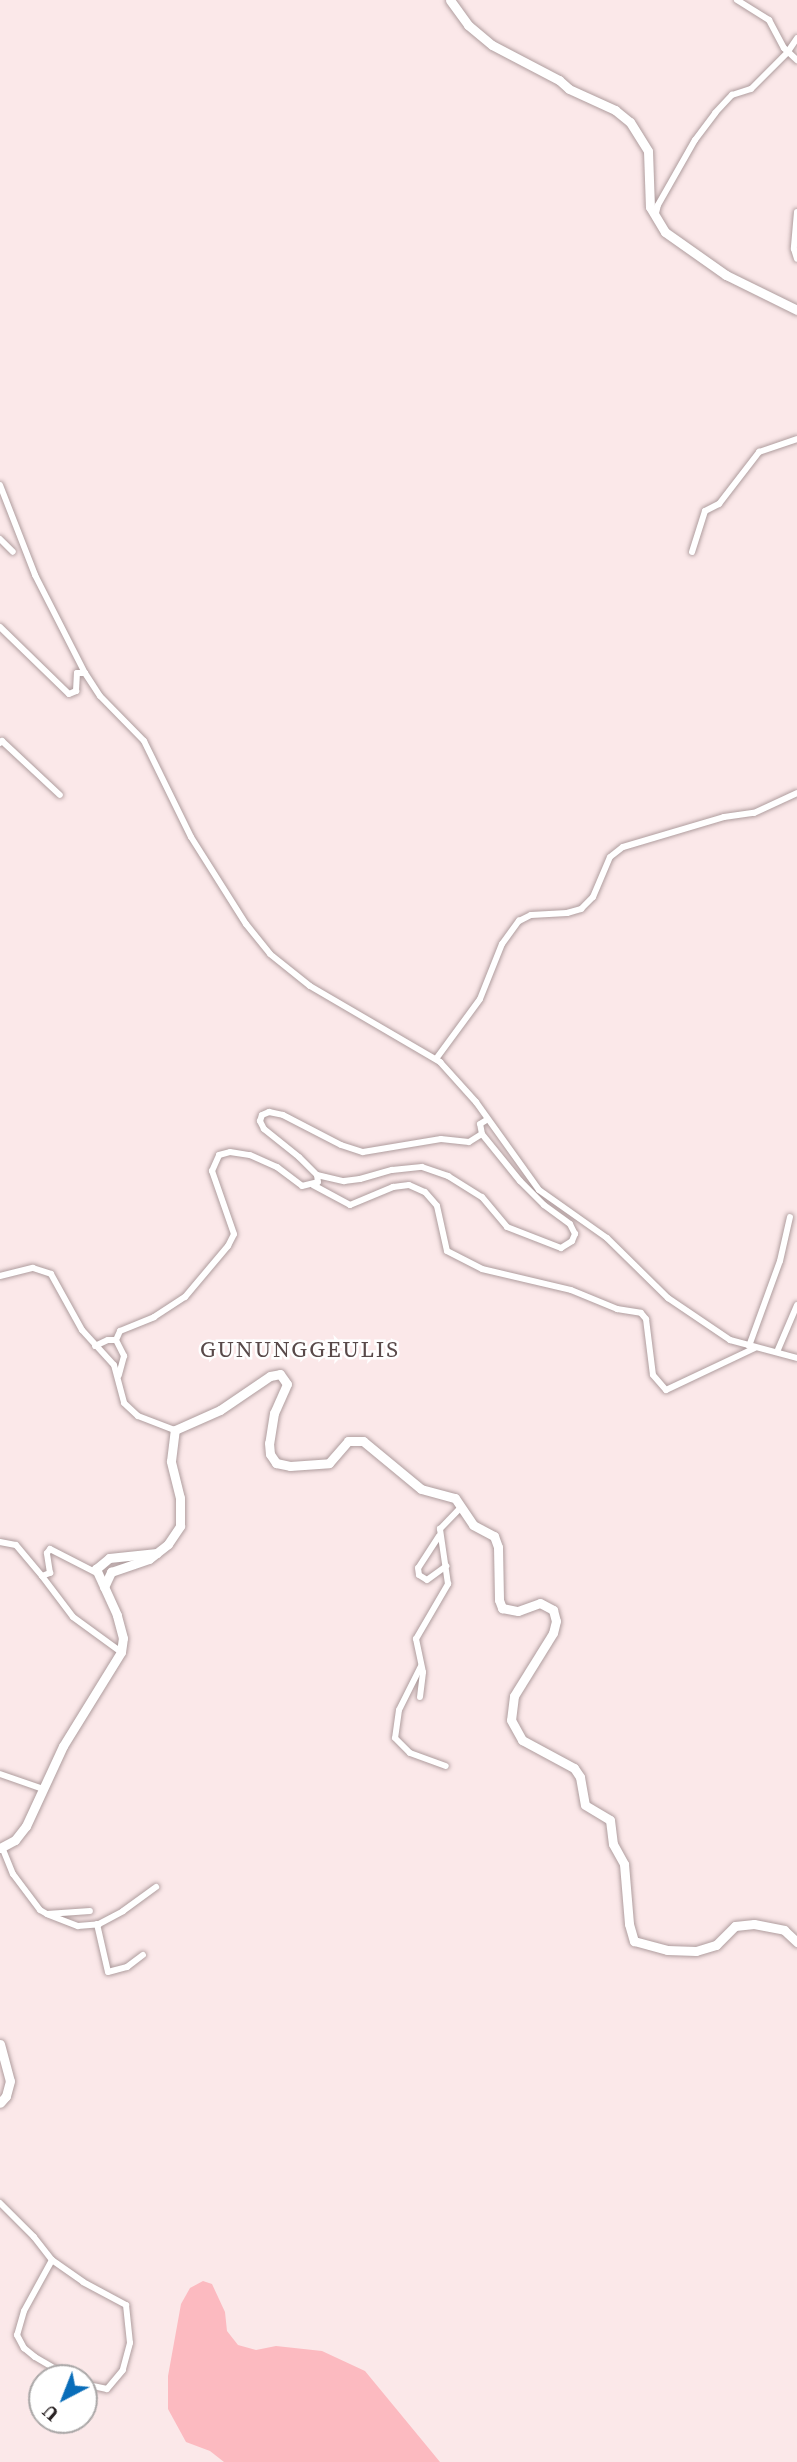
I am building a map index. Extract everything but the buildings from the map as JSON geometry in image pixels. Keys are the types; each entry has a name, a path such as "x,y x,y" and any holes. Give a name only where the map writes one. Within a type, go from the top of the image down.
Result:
{"main road":[{"path":"456,3 468,25 492,45 559,80 569,89 615,110 630,122 648,151 649,202 654,219 678,243 721,272 797,310"},
{"path":"104,1587 106,1577 113,1570 159,1553 174,1537 182,1513 170,1461 175,1430 220,1410 270,1376 281,1374 287,1384 274,1413 269,1443 270,1454 279,1465 329,1463 348,1441 363,1441 412,1483 430,1493 453,1496 473,1525 496,1541 499,1602 502,1608 518,1611 540,1602 554,1612 553,1633 514,1696 511,1720 522,1740 574,1768 580,1777 585,1805 610,1820 613,1844 624,1864 628,1924 634,1941 667,1950 696,1951 716,1945 735,1926 754,1924 784,1930 797,1942"},
{"path":"1,1847 20,1836 62,1746 121,1652 120,1626 96,1572 100,1562 109,1558 159,1553"},
{"path":"0,2044 10,2081 6,2096 0,2103"}],"street":[{"path":"737,0 769,20 787,53 797,60"},
{"path":"654,219 658,205 689,149 715,113 732,95 751,89 787,53 797,38"},
{"path":"797,212 794,249 797,260"},
{"path":"692,552 705,511 719,504 759,452 797,439"},
{"path":"0,485 19,541 85,673 100,696 144,741 191,837 246,924 270,954 310,986 436,1059 461,1083 544,1195 607,1238 668,1298 730,1340 797,1358"},
{"path":"0,539 13,552"},
{"path":"0,627 69,694 76,691 77,673 85,673"},
{"path":"1,740 60,795"},
{"path":"436,1059 480,999 502,944 519,921 531,915 567,913 581,909 593,897 610,857 623,847 724,817 754,813 797,793"},
{"path":"482,1133 469,1142 441,1139 363,1152 341,1145 283,1115 269,1112 261,1115 260,1121 264,1129 317,1175 344,1181 360,1180 392,1170 422,1167 448,1176 482,1197 507,1227 561,1248 572,1241 575,1234 570,1224 544,1205 520,1181 482,1133 480,1124 488,1119"},
{"path":"116,1340 120,1331 154,1317 185,1297 228,1246 233,1234 212,1171 219,1155 230,1152 250,1155 277,1167 302,1186 318,1182 317,1175"},
{"path":"313,1185 322,1193 350,1205 393,1187 409,1185 425,1192 437,1206 447,1251 482,1269 571,1290 621,1310 641,1313 646,1319 653,1375 663,1389 669,1390 753,1346 780,1261 790,1217"},
{"path":"0,1276 33,1268 48,1272 54,1278 82,1330 119,1376"},
{"path":"777,1352 797,1305"},
{"path":"96,1346 108,1340 116,1340"},
{"path":"116,1340 124,1356 119,1376 120,1395 130,1410 149,1422 175,1430"},
{"path":"446,1566 427,1580 419,1575 418,1568 439,1536 442,1526 461,1507"},
{"path":"420,1697 421,1665 416,1639 427,1616 447,1588 446,1566 439,1536"},
{"path":"0,1542 16,1545 73,1617 121,1652"},
{"path":"43,1576 50,1573 47,1553 51,1549 96,1572"},
{"path":"421,1665 399,1710 395,1738 410,1753 446,1766"},
{"path":"0,1774 43,1789"},
{"path":"1,1847 22,1890 34,1905 67,1924 97,1924 123,1911 156,1887"},
{"path":"47,1914 90,1911"},
{"path":"97,1924 108,1972 127,1967 143,1955"},
{"path":"0,2203 34,2237 52,2260 83,2283 121,2302 128,2311 130,2343 123,2370 107,2389 98,2387"},
{"path":"47,2364 24,2348 17,2335 24,2311 52,2260"}],"shaded area":[{"path":"203,2281 212,2284 225,2312 227,2331 238,2345 256,2350 276,2346 322,2351 365,2371 440,2462 224,2462 210,2451 186,2442 168,2409 168,2376 181,2304 190,2288"}],"district":[{"name":"GUNUNGGEULIS","path":"300,1349"}]}
